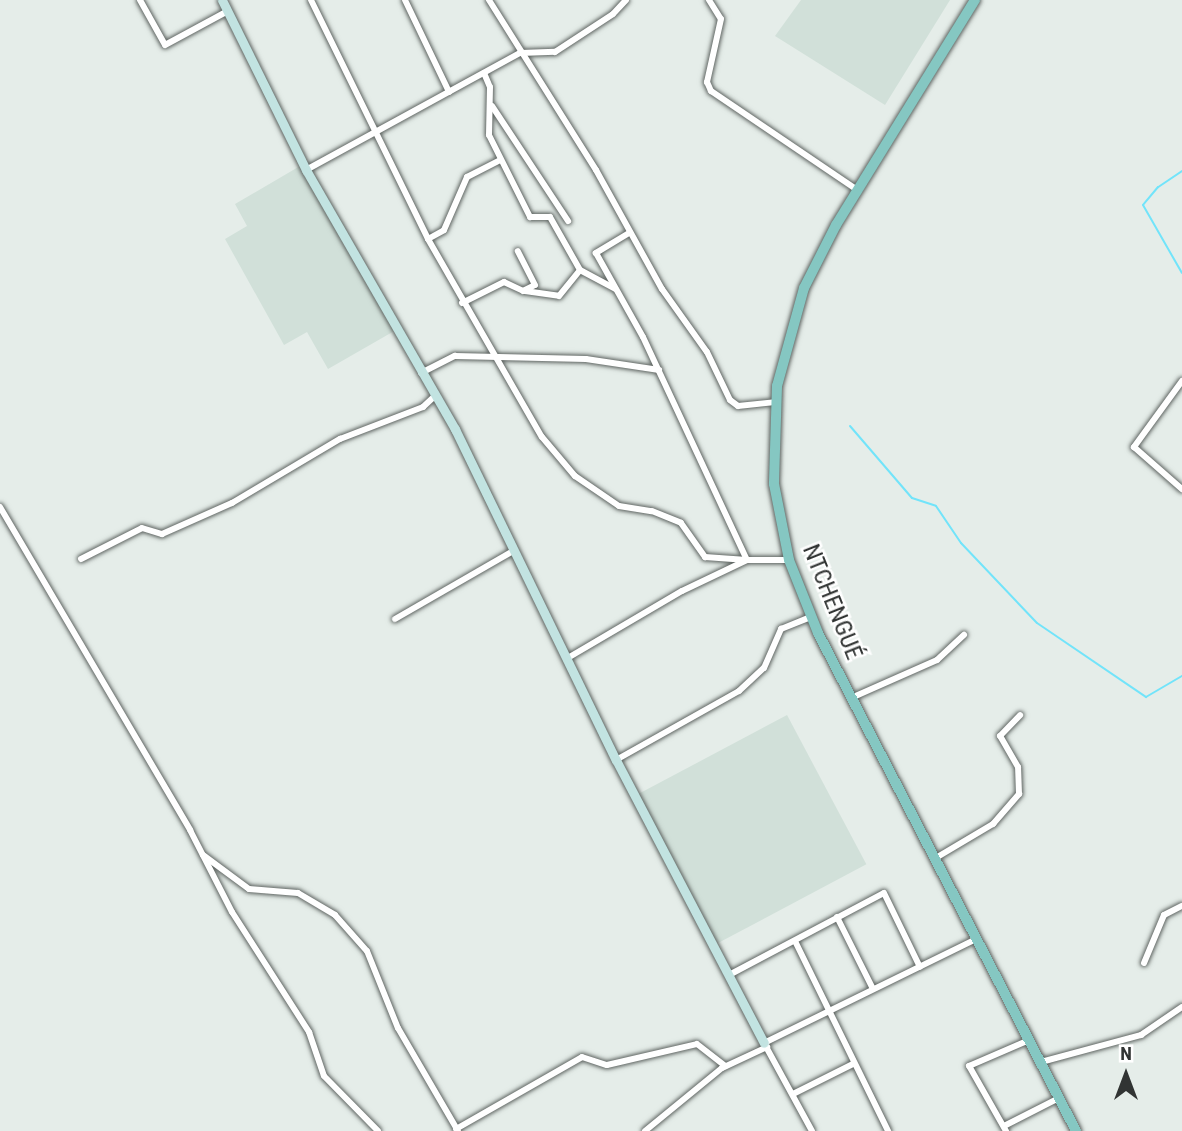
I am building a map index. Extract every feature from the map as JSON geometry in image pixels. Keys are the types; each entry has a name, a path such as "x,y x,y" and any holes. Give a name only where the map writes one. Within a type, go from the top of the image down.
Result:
{"main road":[{"name":"NTCHENGUÉ","path":"975,0 857,190 803,288 784,352 775,402 774,484 789,560 810,617 1076,1131"}],"street":[{"path":"140,0 164,45 228,11"},
{"path":"222,0 306,170 419,373 436,395 515,550 616,760 812,1131"},
{"path":"311,0 373,133 462,303 542,437 575,476 619,506 652,511 681,523 705,557 789,560"},
{"path":"405,0 449,92"},
{"path":"489,0 596,170 629,233 707,352 730,400 738,406 775,402"},
{"path":"306,170 520,53 555,52 613,14 626,0"},
{"path":"709,0 721,19 707,82 711,91 857,190"},
{"path":"484,73 491,104 489,135 499,160 530,217 550,217 580,270 616,290"},
{"path":"491,104 568,221"},
{"path":"429,239 444,230 467,177 499,160"},
{"path":"629,233 596,249 659,370 747,560"},
{"path":"518,251 535,285 523,291"},
{"path":"462,303 504,282 523,291 559,296 580,270"},
{"path":"419,373 455,356 586,359 659,370"},
{"path":"1182,381 1134,447 1182,489"},
{"path":"81,559 142,528 162,534 232,503 340,439 424,407 436,395"},
{"path":"0,507 202,854 232,912 309,1032 324,1076 378,1131"},
{"path":"395,619 515,550"},
{"path":"566,659 682,591 747,560"},
{"path":"616,760 739,691 764,668 781,629 810,617"},
{"path":"851,698 929,665 964,635"},
{"path":"934,859 993,824 1019,794 1018,767 1000,736 1020,716"},
{"path":"202,854 249,889 298,893 335,915 367,951 398,1028 457,1129 582,1057 607,1065 697,1044 725,1066"},
{"path":"729,975 884,893 920,967"},
{"path":"1144,963 1164,915 1182,905"},
{"path":"837,917 873,989"},
{"path":"645,1131 725,1066 830,1010 976,939"},
{"path":"795,940 853,1064 888,1131"},
{"path":"1041,1062 1141,1035 1182,1007"},
{"path":"1029,1040 969,1066 1005,1129 1059,1098"},
{"path":"793,1094 853,1064"}],"shaded area":[{"path":"801,0 950,0 885,105 775,36"},
{"path":"300,166 396,330 328,369 307,332 284,345 225,239 247,226 235,204"},
{"path":"787,715 866,864 717,944 638,794"}],"waterway":[{"path":"1182,171 1158,187 1143,205 1182,273"},
{"path":"850,426 912,498 936,506 961,543 1037,623 1146,697 1182,676"}]}
